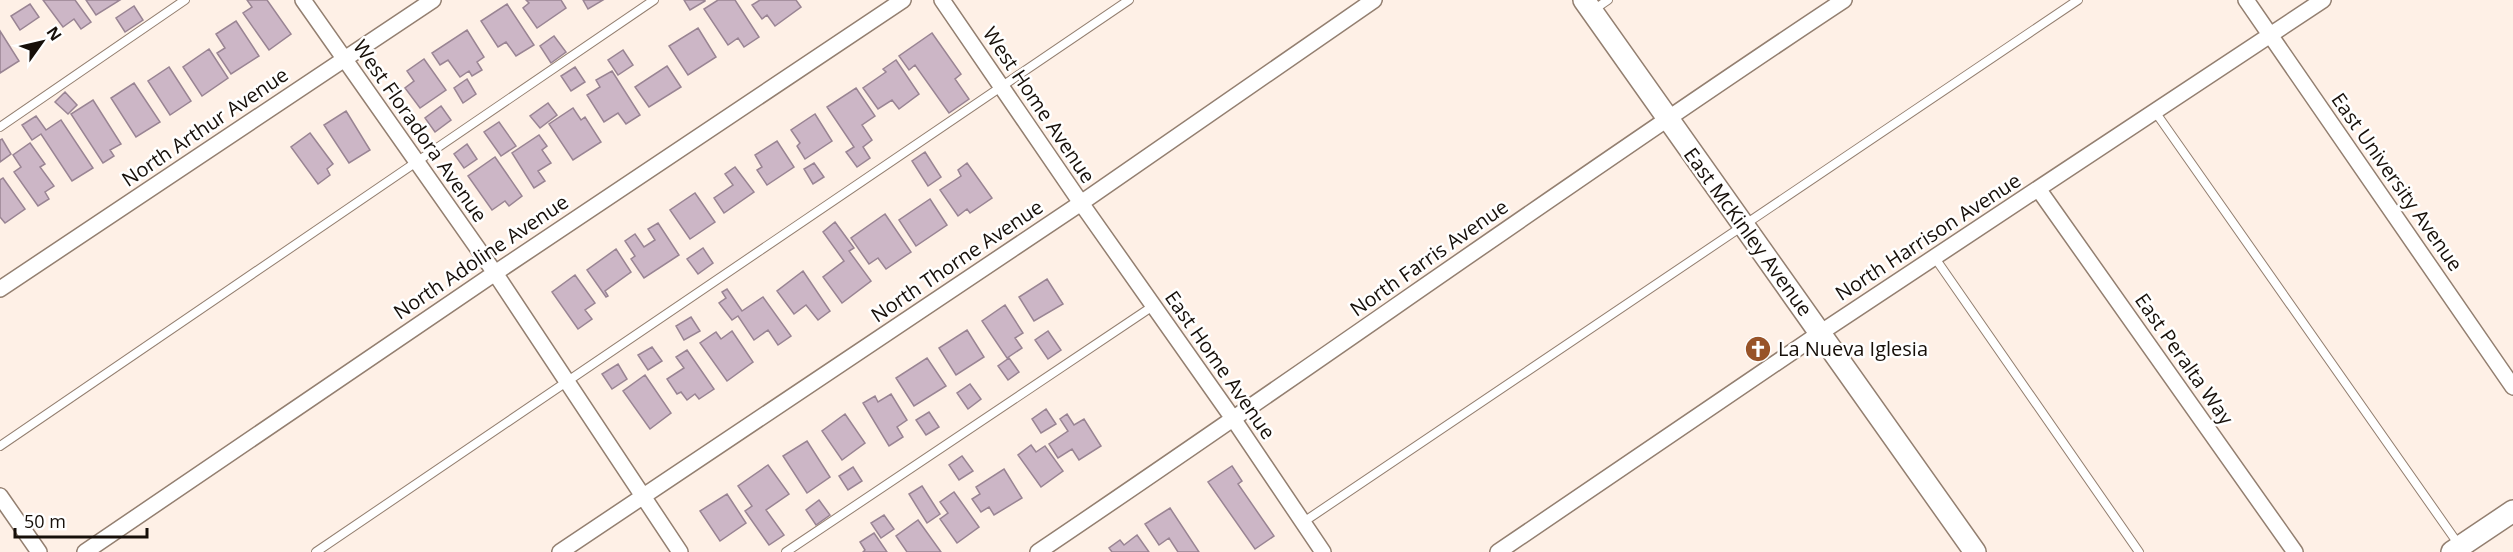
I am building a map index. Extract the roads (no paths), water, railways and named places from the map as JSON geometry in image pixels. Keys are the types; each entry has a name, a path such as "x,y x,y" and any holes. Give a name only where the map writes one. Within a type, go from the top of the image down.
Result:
{"main road":[{"name":"East McKinley Avenue","path":"1595,4 1666,118 1975,552"},
{"path":"2456,549 2513,511"}],"street":[{"name":"West Floradora Avenue","path":"303,0 495,273 680,552"},
{"name":"North Arthur Avenue","path":"0,289 433,0"},
{"name":"North Adoline Avenue","path":"84,552 903,0"},
{"name":"West Home Avenue","path":"942,0 1081,203"},
{"name":"North Thorne Avenue","path":"560,552 1081,203 1374,0"},
{"name":"North Farris Avenue","path":"1038,552 1234,420 1666,118 1844,0"},
{"name":"East University Avenue","path":"2246,0 2513,387"},
{"name":"North Harrison Avenue","path":"1498,552 1820,333 2324,0"},
{"name":"East Peralta Way","path":"2039,190 2295,552"},
{"name":"East Home Avenue","path":"1081,203 1234,420 1323,552"},
{"path":"0,496 39,552"}],"lane":[{"path":"0,127 185,0"},
{"path":"0,446 320,230 416,161 654,0"},
{"path":"316,552 1129,0"},
{"path":"1302,523 2078,0"},
{"path":"2156,113 2456,549"},
{"path":"1935,258 2139,552"},
{"path":"786,552 1153,306"}],"place":[{"name":"La Nueva Iglesia","path":"1758,349"}]}
